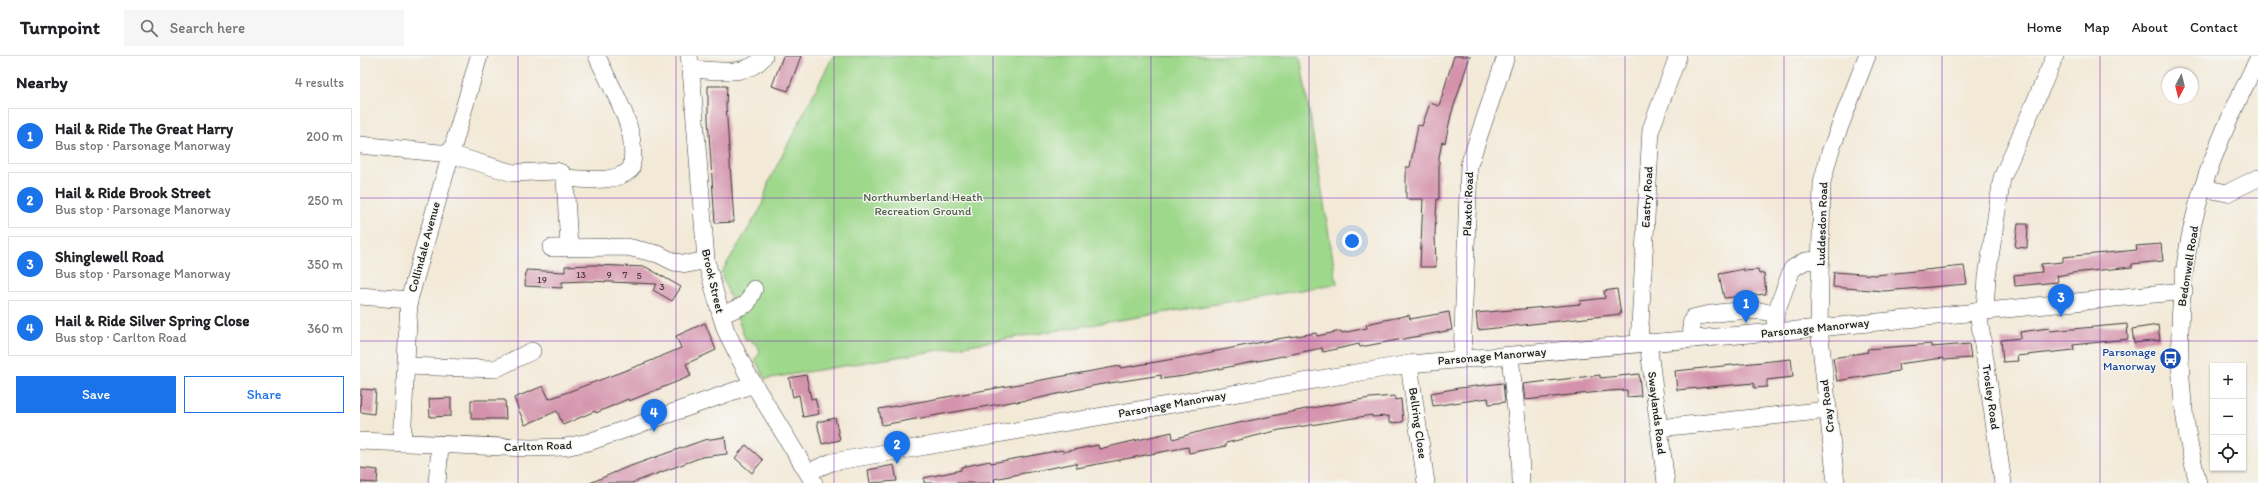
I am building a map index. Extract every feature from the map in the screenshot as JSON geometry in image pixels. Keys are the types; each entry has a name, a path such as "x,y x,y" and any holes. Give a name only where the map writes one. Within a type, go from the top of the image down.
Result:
{"street":[{"name":"Collindale Avenue","path":"402,443 410,300 450,154 479,56"},
{"path":"566,178 605,179 622,175 631,169 633,148 628,122 597,56"},
{"path":"690,62 745,71 758,65 764,56"},
{"name":"Plaxtol Road","path":"1462,358 1469,165 1506,56"},
{"name":"Eastry Road","path":"1644,342 1651,129 1678,56"},
{"name":"Luddesdon Road","path":"1818,328 1822,182 1830,152 1867,56"},
{"name":"Trosley Road","path":"2003,483 1981,311 2002,178 2055,56"},
{"name":"Bedonwell Road","path":"2198,483 2183,416 2180,365 2180,319 2189,246 2203,188 2217,148 2258,59"},
{"name":"Brook Street","path":"690,62 706,260 721,315 726,331 754,384 811,477"},
{"path":"360,145 450,154 514,173 556,171 562,173 566,178 569,247"},
{"path":"2203,188 2227,193 2258,178"},
{"path":"552,248 627,247 653,252 674,262 688,264 706,260"},
{"path":"1776,332 1775,315 1792,268 1805,261 1821,260"},
{"path":"721,315 747,304 754,289"},
{"name":"Parsonage Manorway","path":"811,477 832,462 1409,364 1462,358 1510,356 1644,342 1693,340 2184,291"},
{"path":"360,296 410,300"},
{"path":"1693,340 1691,324 1693,318 1730,312 1769,311 1775,315"},
{"name":"Cray Road","path":"1818,328 1836,483"},
{"name":"Swaylands Road","path":"1644,342 1659,428 1666,483"},
{"path":"406,366 495,370 532,351"},
{"path":"1510,356 1520,448 1521,483"},
{"name":"Bellring Close","path":"1409,364 1426,483"},
{"name":"Carlton Road","path":"360,441 440,446 565,447 589,442 754,384"},
{"path":"1659,428 1828,410"},
{"path":"438,483 440,446"}],"green space":[{"name":"Northumberland Heath Recreation Ground","path":"833,56 1300,56 1337,284 765,379 755,359 760,353 758,346 750,340 746,341 721,273 761,208 769,181"}],"building":[{"path":"783,56 801,56 788,91 772,86"},
{"path":"1454,56 1470,56 1451,115 1445,143 1442,142 1439,157 1439,199 1437,199 1435,234 1436,267 1420,267 1423,199 1406,199 1406,167 1410,167 1418,125 1422,126 1430,103 1439,106"},
{"path":"708,86 727,86 726,105 734,222 715,223 708,119"},
{"path":"2018,224 2028,224 2027,248 2015,247"},
{"path":"2161,244 2163,261 2132,264 2132,267 2072,273 2057,276 2058,282 2015,286 2014,275 2042,272 2041,264 2063,262 2063,257 2137,250 2136,246"},
{"path":"593,265 646,267 681,287 672,301 653,290 657,284 587,281 562,282 562,288 525,286 526,270 565,272 565,266"},
{"path":"1964,266 1967,284 1884,291 1833,287 1834,272 1876,275"},
{"path":"1744,269 1744,271 1758,270 1759,274 1764,273 1766,294 1724,298 1719,274"},
{"path":"1617,289 1621,314 1478,330 1476,313 1581,304 1580,301 1605,298 1604,291"},
{"path":"1449,312 1452,330 1360,347 1359,344 1323,352 1322,348 1184,376 1161,379 1161,375 1097,385 1035,399 1016,401 882,425 879,409 1120,366 1121,368 1191,356 1283,338 1316,333 1317,336 1341,331 1342,333 1367,328 1366,324 1409,315 1410,319"},
{"path":"705,323 716,350 686,364 691,376 629,401 628,399 596,413 595,411 563,425 557,411 525,425 514,398 543,386 549,399 648,362 681,348 676,336"},
{"path":"2127,324 2128,339 2073,345 2074,350 2017,356 2018,361 2003,362 2001,340 2021,338 2020,332 2049,328 2050,331"},
{"path":"2158,325 2160,340 2134,343 2132,329"},
{"path":"1932,344 1932,347 1969,344 1971,358 1944,360 1943,358 1898,364 1899,371 1837,381 1833,358 1868,352 1867,349"},
{"path":"1791,359 1793,377 1767,380 1767,387 1754,388 1754,383 1677,390 1675,371"},
{"path":"1639,374 1641,396 1627,397 1627,390 1525,400 1523,384 1600,375 1600,378"},
{"path":"806,375 811,399 815,398 819,414 803,417 799,395 793,397 789,378"},
{"path":"1503,383 1505,402 1489,404 1488,398 1433,406 1431,393"},
{"path":"361,389 376,390 374,414 360,412"},
{"path":"1395,396 1395,400 1401,399 1403,422 1389,423 1389,416 1372,417 1372,415 1280,430 1226,443 1226,446 1189,453 1188,447 1077,468 1076,463 994,479 995,483 924,483 924,478 961,470 961,467 990,461 991,463 1098,445 1099,449 1172,432 1173,439 1205,430 1306,409 1370,398"},
{"path":"451,398 451,416 430,417 429,399"},
{"path":"471,400 505,400 506,419 471,419"},
{"path":"835,418 840,440 822,444 817,422"},
{"path":"725,437 727,454 702,457 632,483 590,483 625,468 704,440"},
{"path":"746,445 763,460 752,473 735,458"},
{"path":"894,465 897,481 870,483 868,470"},
{"path":"360,468 378,470 377,483 360,482"}],"place":[{"name":"Shinglewell Road","path":"2061,317"},
{"name":"Hail & Ride The Great Harry","path":"1746,323"},
{"name":"Parsonage Manorway","path":"2171,359"},
{"name":"Hail & Ride Silver Spring Close","path":"654,432"},
{"name":"Hail & Ride Brook Street","path":"897,464"}]}
